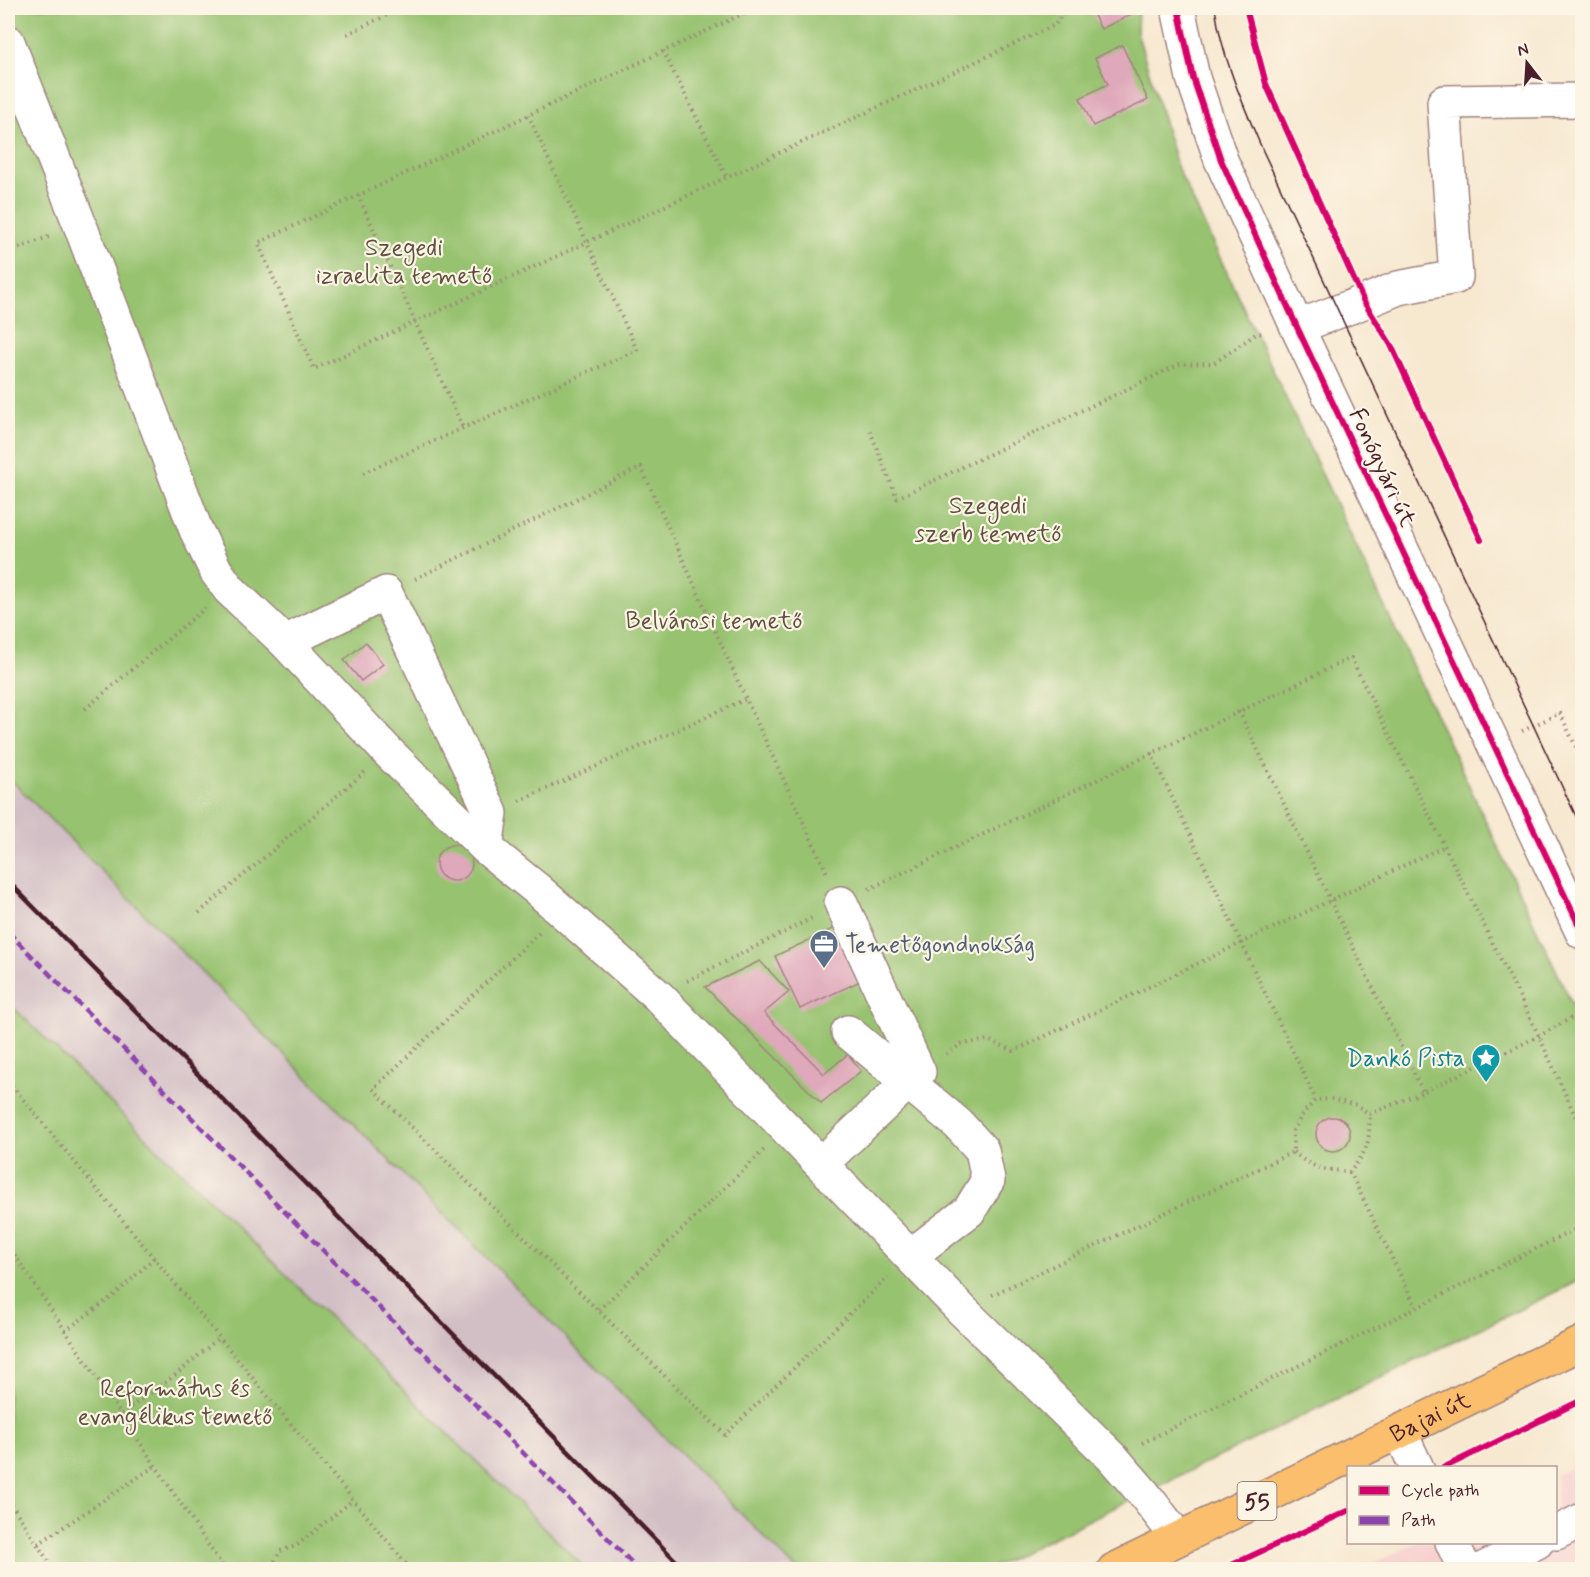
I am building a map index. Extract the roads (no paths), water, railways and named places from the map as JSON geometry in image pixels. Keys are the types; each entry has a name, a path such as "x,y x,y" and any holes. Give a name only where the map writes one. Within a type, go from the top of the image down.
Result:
{"main road":[{"name":"Bajai út","path":"1114,1569 1582,1343"}],"street":[{"name":"Fonógyári út","path":"1178,8 1192,78 1221,160 1297,327 1582,932"},
{"path":"8,42 196,530 216,571 229,589 285,642 388,752 486,848 562,911 658,996 961,1309 1112,1457 1178,1538"},
{"path":"1297,327 1398,288 1456,277 1444,102 1582,100"},
{"path":"285,642 386,593 491,813 486,848"},
{"path":"841,903 914,1077"},
{"path":"848,1032 914,1077 982,1150 988,1180 969,1211 910,1256"},
{"path":"821,1164 914,1077"},
{"path":"1400,1432 1417,1466"},
{"path":"1557,1532 1582,1520"},
{"path":"1453,1544 1466,1569"},
{"path":"1481,1569 1533,1544"}],"tram line":[{"path":"1215,8 1228,63 1263,151 1582,829"}],"railway":[{"path":"8,881 685,1570"}],"place":[{"name":"Temetőgondnokság","path":"824,970"},
{"name":"Dankó Pista","path":"1486,1084"}],"park label":[{"name":"Szegedi izraelita temető","path":"404,261"},
{"name":"Szegedi szerb temető","path":"988,519"},
{"name":"Belvárosi temető","path":"714,620"},
{"name":"Református és evangélikus temető","path":"175,1402"}]}
